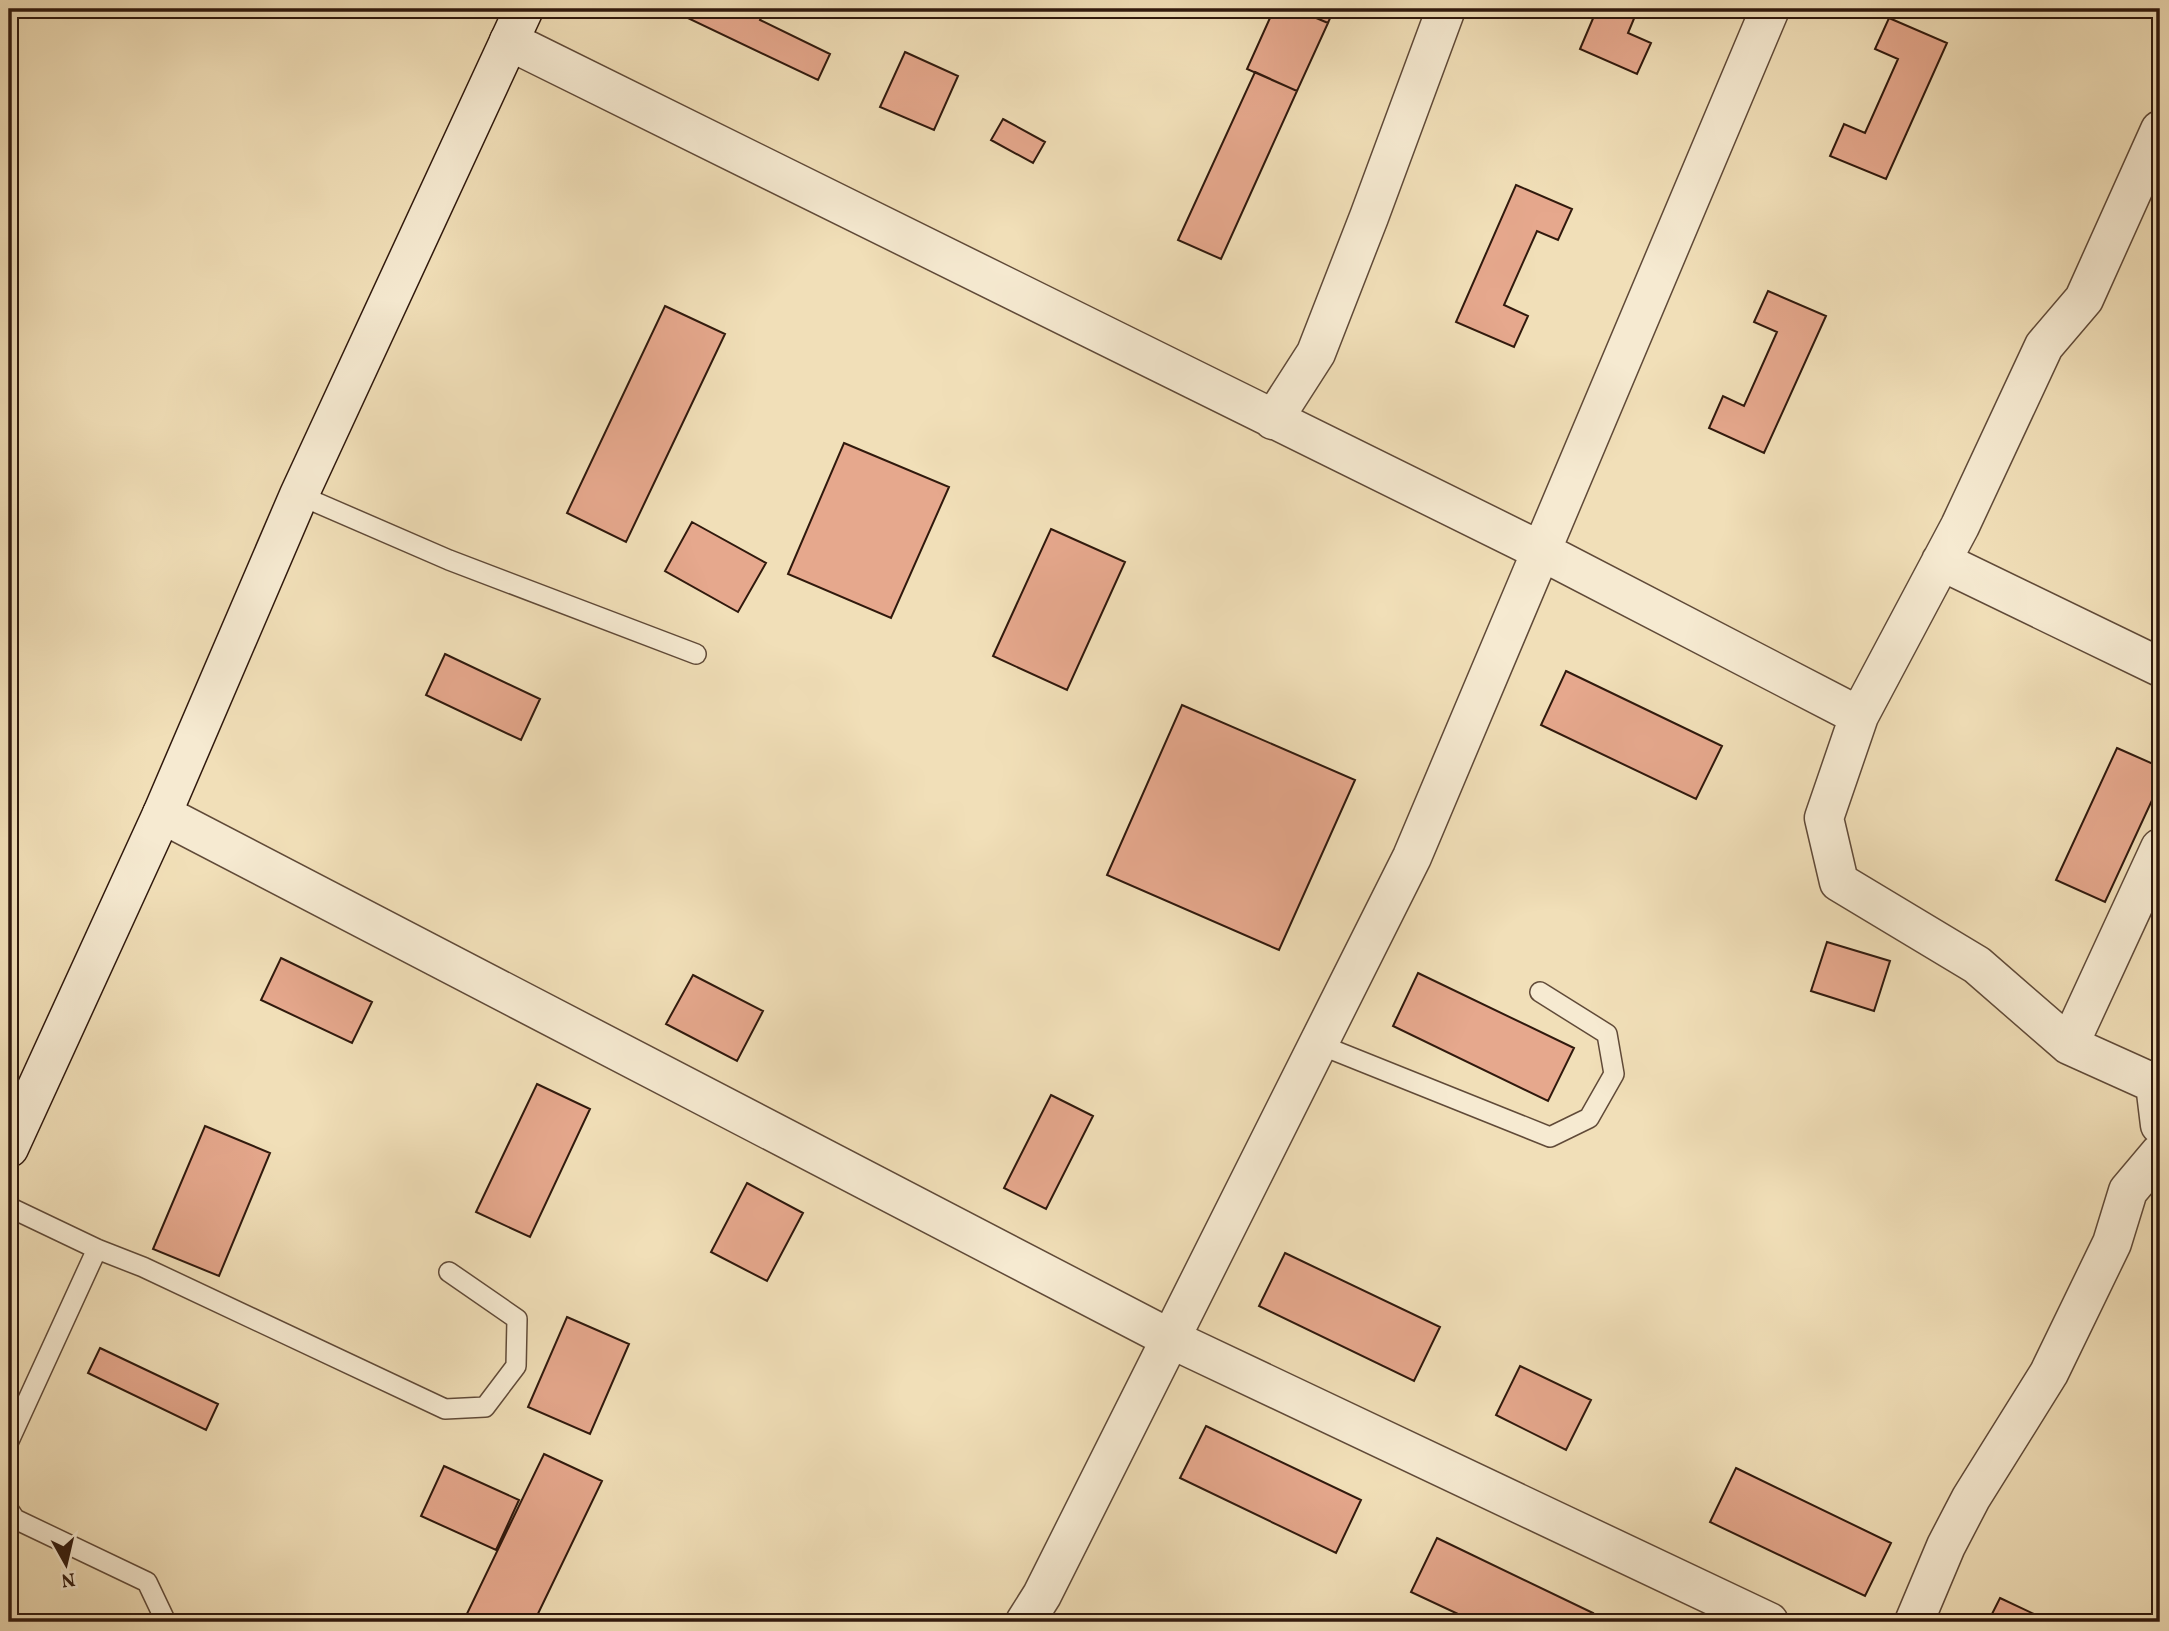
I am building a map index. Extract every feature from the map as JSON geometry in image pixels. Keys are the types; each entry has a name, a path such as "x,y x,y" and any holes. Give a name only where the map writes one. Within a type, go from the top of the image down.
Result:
{"street":[{"path":"1273,419 1316,353 1446,9"},
{"path":"1025,1622 1042,1595 1412,858 1770,9"},
{"path":"9,1148 162,814 299,495 516,25 1273,419 1541,551 1859,716"},
{"path":"2160,130 2084,299 2045,346 1960,526 1859,716 1824,818 1839,882 1977,965 2069,1045 2158,1085 2160,1125"},
{"path":"1941,562 2160,667"},
{"path":"162,814 1171,1339 1769,1622"},
{"path":"2069,1045 2160,848"},
{"path":"1914,1622 1945,1546 1971,1498 2049,1373 2112,1243 2128,1191 2160,1153"}],"lane":[{"path":"299,495 449,561 696,654"},
{"path":"1318,1044 1550,1137 1589,1118 1614,1074 1607,1034 1540,992"},
{"path":"9,1208 143,1267 445,1409 485,1407 516,1366 517,1319 449,1272"},
{"path":"9,1441 97,1249"},
{"path":"9,1510 15,1519 147,1583 166,1622"}],"building":[{"path":"765,9 760,20 830,54 818,80 673,11"},
{"path":"1274,9 1295,9 1328,23 1297,91 1247,69"},
{"path":"1295,9 1334,9 1328,23"},
{"path":"1597,9 1638,9 1628,33 1651,43 1637,74 1580,49"},
{"path":"1889,18 1947,43 1886,179 1830,156 1844,124 1865,133 1898,59 1875,49"},
{"path":"905,52 958,76 934,130 880,107"},
{"path":"1255,72 1297,91 1221,259 1178,240"},
{"path":"1003,119 1045,142 1033,163 991,140"},
{"path":"1516,185 1572,209 1558,240 1537,231 1504,305 1528,316 1514,347 1456,322"},
{"path":"1768,291 1826,316 1764,453 1709,428 1723,396 1744,406 1777,332 1754,322"},
{"path":"665,306 725,334 626,542 567,513"},
{"path":"844,443 949,487 891,618 788,574"},
{"path":"692,522 766,563 738,612 665,571"},
{"path":"1051,529 1125,562 1067,690 993,656"},
{"path":"445,654 540,699 521,740 426,695"},
{"path":"1566,671 1722,746 1696,799 1541,725"},
{"path":"1182,705 1355,780 1279,950 1107,875"},
{"path":"2117,748 2160,767 2160,783 2105,902 2056,880"},
{"path":"1827,942 1890,961 1874,1011 1811,991"},
{"path":"281,958 372,1002 352,1043 261,1000"},
{"path":"1418,973 1574,1048 1548,1101 1393,1026"},
{"path":"693,975 763,1011 737,1061 666,1024"},
{"path":"537,1084 590,1109 530,1237 476,1212"},
{"path":"1051,1095 1093,1116 1046,1209 1004,1188"},
{"path":"205,1126 270,1153 219,1276 153,1249"},
{"path":"747,1183 803,1213 767,1281 711,1252"},
{"path":"1285,1253 1440,1327 1414,1381 1259,1306"},
{"path":"567,1317 629,1344 590,1434 528,1407"},
{"path":"100,1348 218,1404 206,1430 88,1373"},
{"path":"1520,1366 1591,1400 1566,1450 1496,1415"},
{"path":"1206,1426 1361,1500 1336,1553 1180,1478"},
{"path":"544,1454 602,1481 534,1622 463,1622"},
{"path":"444,1466 519,1500 496,1550 421,1516"},
{"path":"1736,1468 1891,1543 1865,1596 1710,1522"},
{"path":"1437,1538 1593,1613 1588,1622 1475,1622 1411,1592"},
{"path":"2000,1598 2051,1622 1988,1622"}]}
